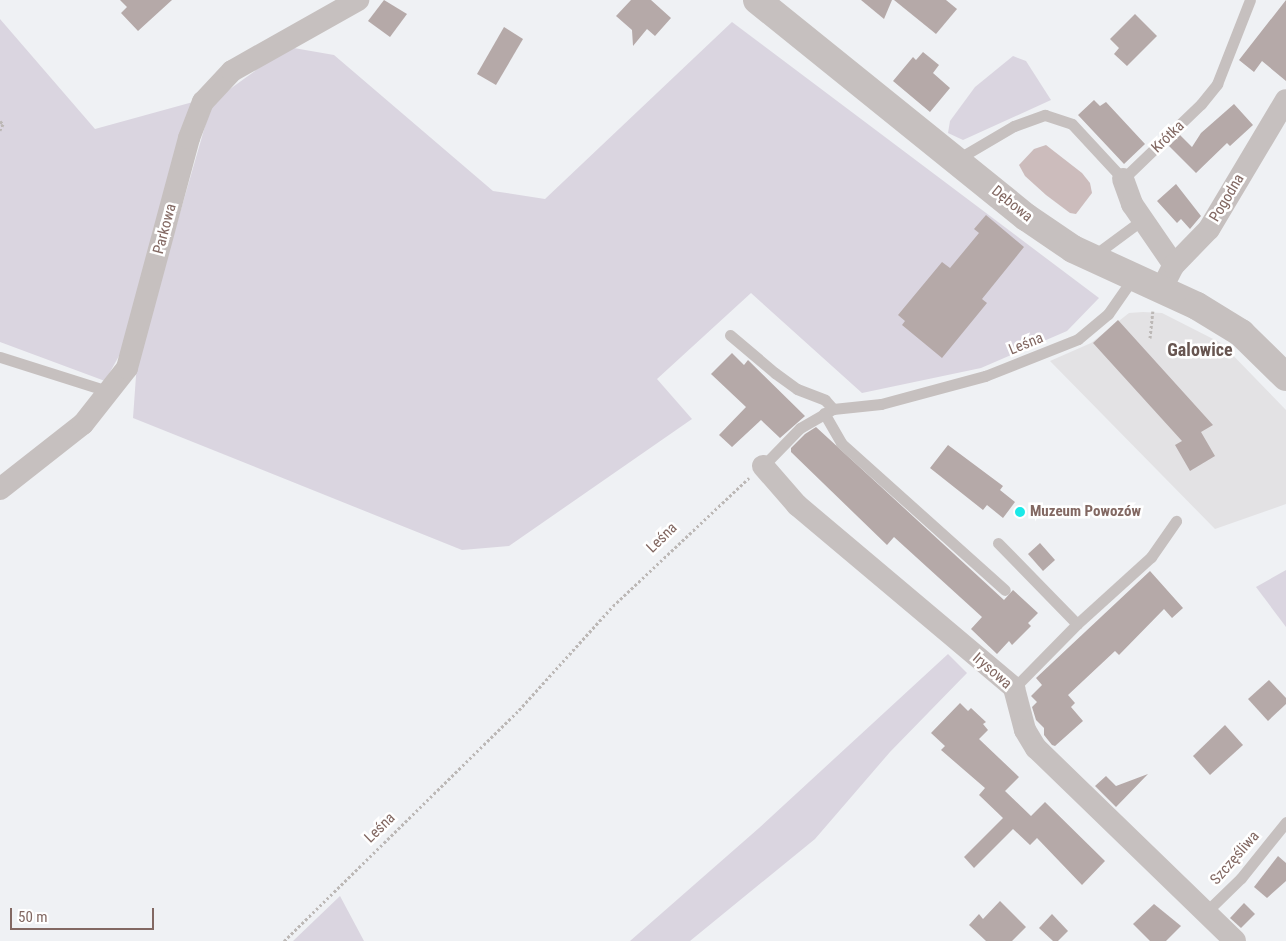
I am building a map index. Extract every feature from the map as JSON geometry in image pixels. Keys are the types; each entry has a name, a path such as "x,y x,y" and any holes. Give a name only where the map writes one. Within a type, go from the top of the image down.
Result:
{"street":[{"name":"Parkowa","path":"0,489 83,424 111,392 127,368 190,138 203,102 232,71 358,0"},
{"name":"Dębowa","path":"770,5 1026,217 1091,258 1133,278 1157,298 1197,306 1241,333 1286,377"},
{"name":"Pogodna","path":"1157,298 1174,265 1209,228 1286,100"},
{"path":"1123,179 1132,204 1174,265"},
{"name":"Irysowa","path":"763,466 797,505 1014,688 1025,730 1036,748 1235,941"}],"lane":[{"name":"Krótka","path":"1123,179 1201,104 1217,84 1250,0"},
{"path":"956,160 1014,126 1045,115 1072,124 1123,179"},
{"path":"1091,258 1142,220"},
{"name":"Leśna","path":"763,466 800,428 828,411 881,404 985,376 1078,339 1108,314 1133,278"},
{"path":"730,335 797,389 825,400 841,443 1005,590"},
{"path":"0,357 111,392"},
{"path":"1014,688 1077,624 1151,557 1176,521"},
{"path":"998,543 1077,624"},
{"name":"Szczęśliwa","path":"1205,913 1241,878 1286,822"}],"path":[{"path":"0,121 3,124 0,130"},
{"path":"1150,338 1157,298"},
{"name":"Leśna","path":"284,941 570,658 613,606 763,466"}],"shaded area":[{"path":"0,19 95,129 193,102 124,347 105,381 0,342"},
{"path":"732,22 1099,298 1067,331 981,368 862,393 751,293 657,379 692,419 509,546 462,550 133,418 137,362 212,102 288,47 334,55 493,191 545,199"},
{"path":"1013,56 1026,61 1051,100 963,140 948,133 950,121 975,87"},
{"path":"1046,145 1082,173 1090,183 1092,193 1076,214 1070,213 1046,195 1025,176 1019,165 1034,149"},
{"path":"1129,313 1162,313 1221,343 1286,410 1286,504 1215,529 1050,361 1091,343"},
{"path":"1286,570 1286,627 1256,587"},
{"path":"948,654 967,673 890,752 815,839 690,941 630,941 759,828"},
{"path":"340,896 364,941 293,941"}],"building":[{"path":"120,0 172,0 138,31 121,13 127,7"},
{"path":"384,0 407,14 390,37 368,21"},
{"path":"631,0 651,0 671,18 655,36 647,29 633,46 632,30 616,16"},
{"path":"861,0 892,0 884,19"},
{"path":"894,0 946,0 957,9 936,34"},
{"path":"1286,0 1286,81 1262,61 1254,72 1239,60"},
{"path":"1135,14 1157,36 1127,66 1114,54 1119,48 1110,39"},
{"path":"504,27 523,39 496,85 477,74"},
{"path":"923,52 939,65 933,73 950,88 930,112 893,81 913,57 916,60"},
{"path":"1094,100 1100,106 1106,102 1145,144 1124,164 1078,115"},
{"path":"1234,104 1253,125 1230,146 1227,143 1196,173 1169,146 1180,135 1192,147 1201,133"},
{"path":"1176,184 1201,216 1190,229 1181,219 1177,223 1157,201"},
{"path":"986,215 1024,247 982,299 987,303 942,358 902,325 905,321 898,315 942,262 950,268 979,233 974,229"},
{"path":"1118,320 1213,425 1201,432 1215,456 1190,471 1175,445 1182,441 1093,343"},
{"path":"732,353 744,365 748,360 805,416 780,438 761,420 732,447 719,435 746,407 711,374"},
{"path":"816,427 1004,600 1013,590 1038,613 1028,623 1031,626 1012,645 1009,641 997,654 971,629 982,617 894,537 887,545 791,452 791,448 805,434"},
{"path":"948,445 1003,486 1000,490 1015,502 1003,518 987,505 983,510 930,468"},
{"path":"1040,543 1055,560 1043,571 1028,554"},
{"path":"1150,571 1183,608 1172,618 1164,609 1119,655 1115,651 1068,695 1075,703 1071,707 1083,721 1055,746 1052,745 1044,735 1044,728 1036,720 1032,707 1037,702 1031,696 1042,685 1036,678"},
{"path":"1269,680 1286,698 1286,704 1268,721 1248,699"},
{"path":"960,703 968,711 971,708 986,722 983,724 988,730 979,739 1019,777 1005,791 1031,816 1045,802 1105,861 1082,885 1037,838 1030,845 1013,829 974,868 964,857 1003,818 979,795 985,788 941,750 945,746 931,733"},
{"path":"1225,725 1243,745 1210,775 1193,756"},
{"path":"1148,774 1116,807 1095,786 1106,776 1116,786"},
{"path":"1278,856 1286,863 1286,881 1267,898 1254,887"},
{"path":"1000,901 1026,927 1012,941 986,941 969,925 979,914 983,919"},
{"path":"1244,903 1255,914 1241,928 1230,918"},
{"path":"1154,904 1181,926 1166,941 1150,941 1133,924"},
{"path":"1052,914 1068,931 1058,941 1053,941 1039,928"}],"place":[{"name":"Muzeum Powozów","path":"1020,512"}],"district":[{"name":"Galowice","path":"1200,350"}]}
